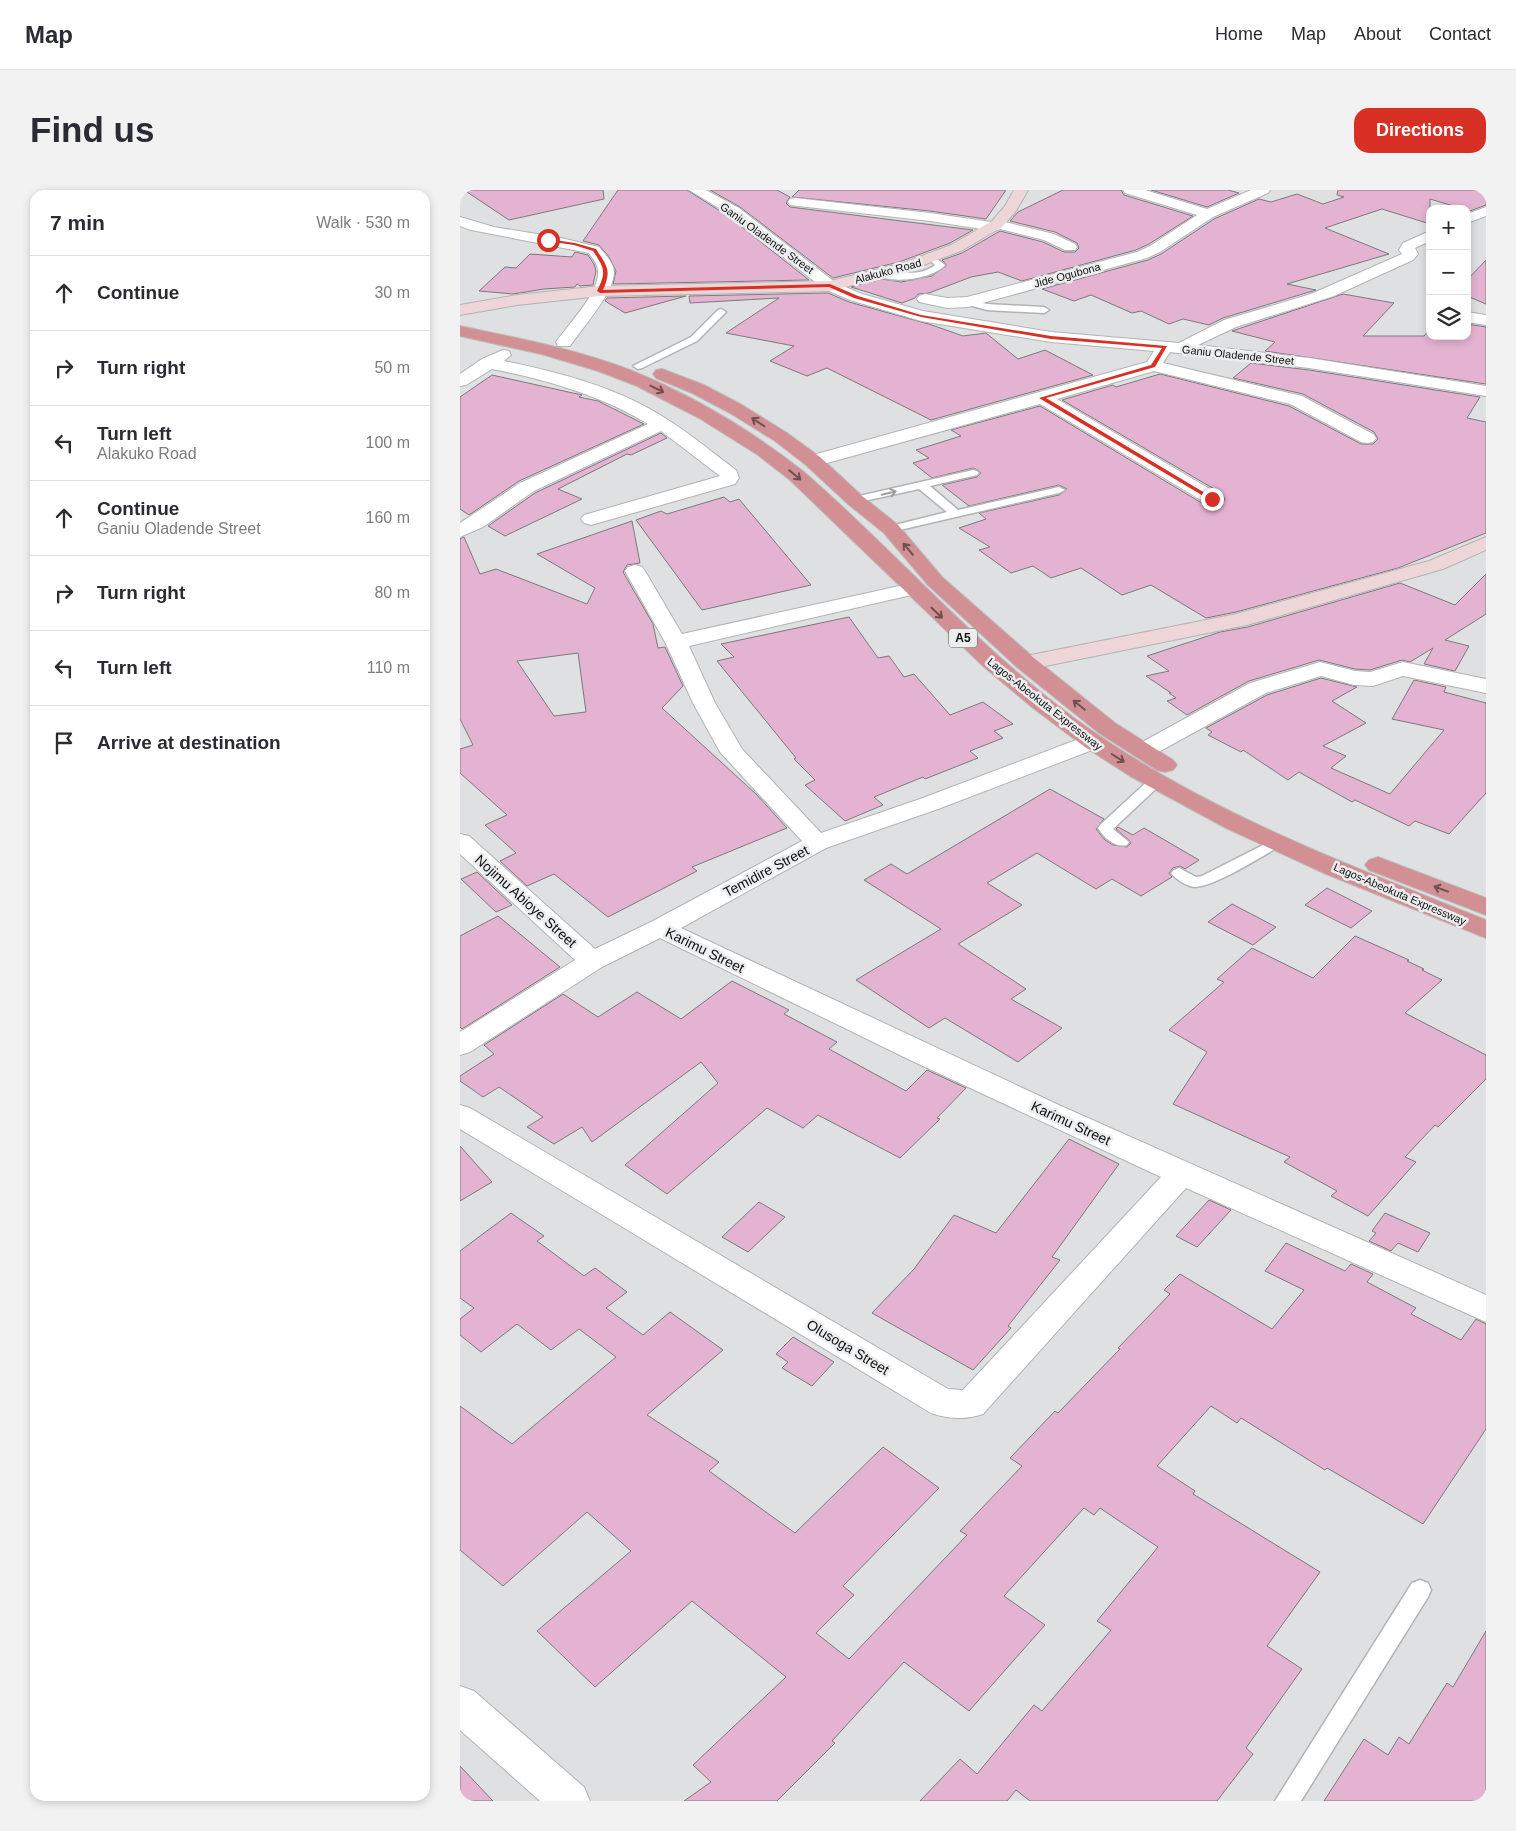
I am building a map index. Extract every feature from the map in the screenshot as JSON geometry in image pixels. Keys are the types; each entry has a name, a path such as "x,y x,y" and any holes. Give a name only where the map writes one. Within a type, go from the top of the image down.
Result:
{"highway":[{"name":"Lagos-Abeokuta Expressway","path":"460,320 564,342 638,366 698,389 736,409 781,437 813,461 891,529 935,581 1026,662 1107,728 1201,786 1287,828 1486,907"},
{"name":"Lagos-Abeokuta Expressway","path":"460,331 525,345 622,374 659,390 754,444 807,485 977,652 1092,742 1156,781 1277,842 1486,930"}],"main road":[{"name":"Alakuko Road","path":"460,310 517,300 600,291 830,286 881,274 932,258 956,248 996,225 1011,208 1021,190"},
{"path":"1026,662 1239,620 1436,564 1486,543"}],"street":[{"name":"Ganiu Oladende Street","path":"696,190 734,211 830,286 856,297 921,316 1042,336 1174,348 1330,366 1486,392"},
{"path":"1130,190 1208,214"},
{"name":"Jide Ogubona","path":"856,297 887,294 947,303 968,302 1142,254 1155,249 1208,214 1263,190"},
{"path":"796,202 996,225 1049,237 1070,247"},
{"path":"1471,217 1486,211"},
{"path":"460,221 485,230 575,244 594,250 606,269 606,279 600,291 564,342"},
{"path":"813,461 1153,366 1174,348 1206,333 1318,296 1408,257 1410,254 1407,250 1408,246 1426,237"},
{"path":"1471,317 1486,320"},
{"path":"460,380 488,363 525,345"},
{"path":"488,363 587,386 646,413 729,474 730,478 728,480 592,520"},
{"path":"1153,366 1296,400 1367,438"},
{"path":"1296,400 1330,366"},
{"path":"1042,398 1212,499"},
{"path":"460,531 476,523 527,487 662,424"},
{"path":"635,571 676,642 704,703 732,752 817,843"},
{"path":"676,642 913,589"},
{"path":"1144,751 1258,688 1320,669 1354,678 1373,679 1389,672 1403,669 1486,686"},
{"name":"Temidire Street","path":"460,1045 592,961 660,928 817,843 929,804 1092,742"},
{"name":"Nojimu Abioye Street","path":"460,841 592,961"},
{"name":"Karimu Street","path":"660,928 816,1004 1182,1173 1405,1270 1486,1309"},
{"name":"Olusoga Street","path":"460,1115 943,1403 971,1404 1182,1173"},
{"path":"460,1704 570,1801"}],"lane":[{"path":"968,302 987,307 1044,310"},
{"path":"638,366 694,339 721,312"},
{"path":"856,500 973,473"},
{"path":"922,485 956,514"},
{"path":"891,529 1059,490"},
{"path":"1122,842 1108,833 1105,828 1156,781"},
{"path":"1179,873 1194,882 1206,880 1277,842"},
{"path":"1287,1801 1420,1590"}],"building":[{"path":"464,190 603,190 604,199 509,220"},
{"path":"618,190 687,190 728,216 809,280 613,284 616,271 609,257 599,245 583,241"},
{"path":"710,190 777,190 790,197 786,203 790,207 973,230 950,243 899,262 833,278 740,207"},
{"path":"799,190 1006,190 986,219 930,211 792,197"},
{"path":"1063,190 1121,190 1124,195 1193,216 1149,244 1136,250 1022,281 998,272 971,277 929,293 918,294 915,298 902,303 851,287 882,279 901,282 932,276 946,266 942,260 962,253 1000,231 1043,242 1064,252 1075,252 1079,248 1077,243 1055,232 1010,221 1018,212"},
{"path":"1151,190 1228,190 1239,193 1207,207"},
{"path":"1338,190 1486,190 1486,205 1471,211 1471,205 1450,205 1430,199 1430,205 1426,205 1426,223 1382,209 1325,228 1389,254 1287,284 1316,290 1223,318 1209,325 1183,319 1169,324 1141,311 1132,313 1091,295 1074,301 1042,289 1148,260 1161,254 1214,219 1259,199 1271,202 1297,194 1323,204 1344,197 1337,195"},
{"path":"575,252 588,255 594,264 596,271 593,285 580,286 577,284 575,287 513,294 479,291 505,267 516,268 530,254 572,257"},
{"path":"1486,260 1486,304 1471,298 1471,276"},
{"path":"828,293 849,302 932,325 963,336 986,333 1018,359 1045,350 1093,375 931,420 827,368 807,376 770,361 794,346 726,333 779,298 690,303 689,296"},
{"path":"1343,294 1394,303 1363,336 1424,336 1426,334 1426,340 1471,340 1471,325 1486,327 1486,384 1265,351 1275,342 1232,331"},
{"path":"686,296 625,313 605,301 607,298"},
{"path":"1251,363 1309,370 1480,397 1467,418 1486,422 1486,533 1398,568 1236,612 1206,618 1151,585 1122,595 1081,568 1051,578 1033,566 1011,573 979,550 990,547 959,528 986,519 979,513 1059,495 1067,489 1059,485 969,506 942,485 977,477 981,473 978,470 973,468 932,478 913,463 929,458 916,450 961,436 951,430 1040,406 1205,505 1212,507 1221,505 1225,499 1221,493 1062,400 1160,374 1289,406 1361,444 1373,444 1378,439 1374,432 1303,394 1233,378"},
{"path":"492,375 582,395 579,397 598,401 644,424 519,481 469,515 460,509 460,397"},
{"path":"661,433 667,438 631,455 627,454 558,489 582,499 505,536 488,526 535,493"},
{"path":"724,497 730,502 739,499 811,585 702,610 636,520 661,511 667,514"},
{"path":"632,521 640,563 627,565 623,572 653,624 658,648 665,647 683,686 662,708 756,794 787,828 692,867 697,871 608,917 554,874 527,886 500,861 516,853 485,825 507,815 460,773 460,749 473,745 460,719 460,539 464,537 480,574 496,569 587,604 595,588 537,554","holes":["578,653 586,712 554,716 517,661"]},
{"path":"1486,574 1486,614 1445,640 1469,646 1455,671 1424,664 1433,648 1410,662 1402,660 1370,670 1355,669 1319,660 1249,681 1187,715 1167,701 1176,698 1169,693 1171,693 1146,676 1169,671 1147,656 1220,632 1248,627 1400,583 1455,605"},
{"path":"849,617 878,658 889,656 904,677 914,674 950,715 983,702 1013,724 994,731 1003,738 970,751 978,758 925,779 923,777 874,797 883,805 845,821 805,785 815,780 794,759 796,758 717,661 734,657 721,644"},
{"path":"1321,678 1357,687 1332,701 1366,723 1323,746 1346,756 1331,768 1390,794 1444,730 1392,719 1414,680 1446,687 1444,692 1486,703 1486,793 1449,834 1415,821 1409,826 1355,800 1352,802 1299,772 1288,780 1243,750 1241,752 1208,735 1212,732 1206,728 1267,695"},
{"path":"1050,789 1104,819 1096,829 1105,840 1113,845 1127,847 1131,843 1116,829 1118,827 1133,835 1144,828 1199,860 1185,869 1180,866 1173,868 1169,873 1172,877 1141,896 1112,879 1096,889 1037,853 987,883 1022,905 958,944 1026,989 1011,999 1062,1028 1018,1062 945,1018 929,1028 856,980 941,929 864,880 891,864 907,874"},
{"path":"477,872 512,905 496,912 461,879"},
{"path":"1327,888 1372,911 1351,928 1305,905"},
{"path":"1232,904 1276,927 1253,945 1208,922"},
{"path":"498,916 560,967 462,1029 460,1027 460,936"},
{"path":"1355,936 1409,960 1407,961 1442,980 1405,1013 1486,1055 1486,1079 1438,1127 1435,1125 1405,1157 1416,1162 1368,1216 1331,1196 1337,1191 1284,1162 1290,1157 1173,1104 1207,1052 1169,1030 1224,982 1217,979 1252,948 1313,978"},
{"path":"732,981 789,1010 784,1014 837,1042 829,1049 906,1091 927,1070 966,1088 937,1118 940,1119 900,1158 818,1115 803,1128 767,1108 667,1194 625,1165 718,1083 701,1062 592,1142 582,1127 554,1144 527,1127 543,1117 499,1087 483,1097 460,1081 460,1076 494,1054 484,1045 563,994 598,1017 637,992 681,1019"},
{"path":"1069,1139 1119,1164 1052,1257 1060,1260 1008,1326 1011,1328 973,1370 872,1313 914,1269 954,1215 996,1233"},
{"path":"460,1146 492,1182 460,1201"},
{"path":"1209,1200 1231,1210 1197,1247 1176,1236"},
{"path":"759,1202 785,1217 748,1252 722,1237"},
{"path":"511,1213 544,1236 537,1241 584,1276 595,1268 627,1292 606,1308 643,1335 670,1312 723,1350 647,1415 719,1462 709,1471 795,1533 883,1447 939,1488 843,1586 854,1595 816,1633 849,1659 967,1535 960,1531 1022,1466 1010,1458 1055,1411 1058,1413 1120,1349 1118,1348 1170,1294 1164,1290 1180,1274 1272,1329 1304,1290 1265,1271 1286,1243 1345,1271 1351,1264 1373,1274 1367,1282 1416,1308 1411,1314 1461,1340 1476,1319 1486,1324 1486,1429 1423,1524 1327,1468 1325,1470 1241,1418 1237,1423 1211,1406 1157,1466 1195,1491 1193,1494 1320,1572 1267,1646 1302,1669 1246,1748 1253,1754 1217,1801 1030,1801 1016,1790 1007,1801 920,1801 960,1759 977,1774 1034,1705 1042,1711 1111,1630 1097,1621 1158,1547 1100,1508 1094,1515 1084,1508 1004,1596 1045,1625 969,1711 904,1662 832,1741 835,1743 777,1801 684,1801 711,1782 693,1765 786,1677 692,1601 595,1687 537,1631 631,1551 587,1512 503,1586 460,1550 460,1406 512,1444 616,1357 579,1329 551,1350 517,1324 481,1352 460,1335 460,1319 474,1308 460,1298 460,1251"},
{"path":"1385,1213 1430,1233 1418,1252 1398,1243 1391,1251 1369,1241 1376,1233 1372,1231"},
{"path":"793,1337 834,1362 812,1386 782,1368 788,1362 776,1354"},
{"path":"1486,1631 1486,1801 1324,1801 1364,1739 1388,1755 1399,1737 1409,1744 1447,1683 1453,1687"},
{"path":"460,1766 493,1801 460,1801"}],"route":[{"path":"548,240 575,244 594,250 606,269 606,279 600,291 830,286 856,297 921,316 1051,337 1165,347 1153,366 1042,398 1212,499"}]}
